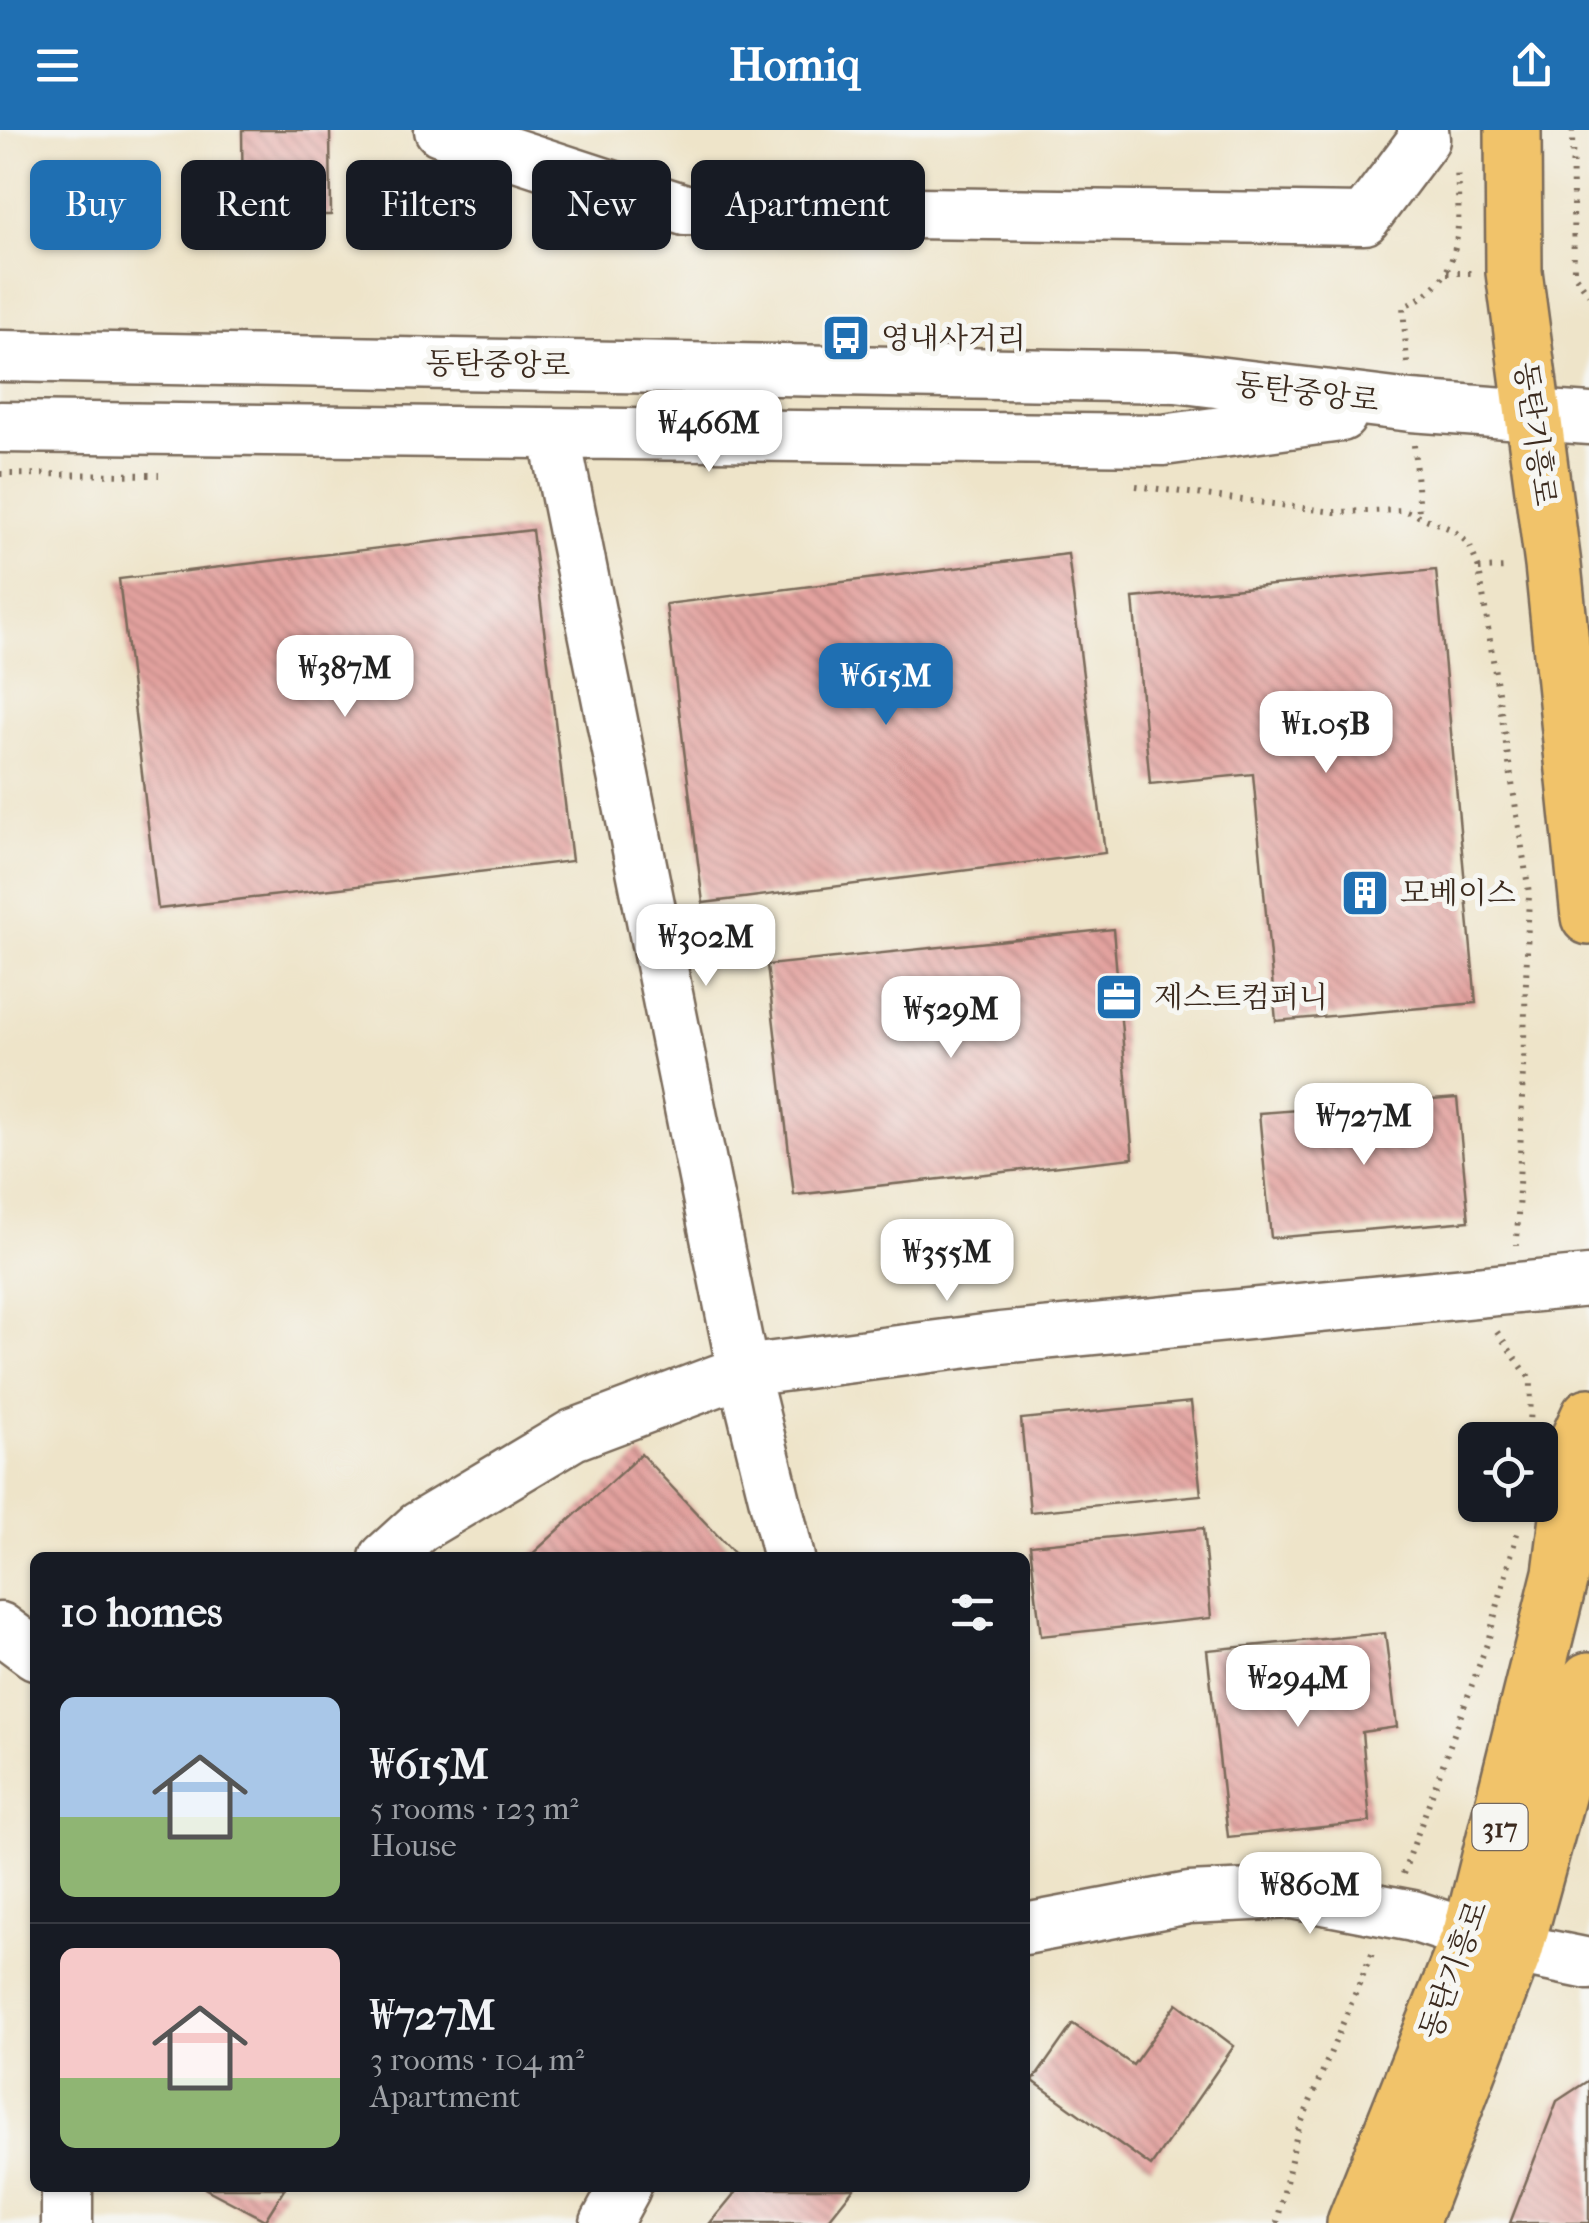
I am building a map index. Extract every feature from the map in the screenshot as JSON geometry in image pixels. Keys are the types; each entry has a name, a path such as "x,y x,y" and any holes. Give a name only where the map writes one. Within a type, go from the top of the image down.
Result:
{"main road":[{"name":"동탄기흥로","path":"1513,130 1514,272 1553,566 1589,917"},
{"name":"동탄기흥로","path":"1356,2223 1493,1941 1557,1592 1578,1440 1589,1416"},
{"name":"동탄기흥로","path":"1410,2223 1493,1941 1589,1680"}],"street":[{"path":"440,130 685,210 1364,219 1424,139 1440,147"},
{"name":"동탄중앙로","path":"0,356 1176,377 1411,406 1533,418 1589,419"},
{"path":"0,427 1162,440 1411,406"},
{"path":"554,434 743,1370 788,1552"},
{"path":"392,1552 420,1527 572,1435 743,1370 1000,1338 1589,1281"},
{"path":"0,1628 30,1650"},
{"path":"1030,1928 1189,1898 1292,1893 1390,1911 1589,1964"},
{"path":"67,2223 68,2192"},
{"path":"606,2223 623,2192"}],"path":[{"path":"1572,130 1574,274 1589,294"},
{"path":"1402,306 1434,290 1457,252 1440,147"},
{"path":"0,474 174,475"},
{"path":"1123,486 1334,512 1404,510 1432,518 1469,544 1479,569 1529,893 1520,1242 1496,1260 1494,1290 1496,1330 1531,1380 1530,1422"},
{"path":"1277,2223 1297,2133 1390,1911 1488,1640 1520,1522"}],"building":[{"path":"242,130 330,130 331,215 326,215 326,160 242,160"},
{"path":"532,530 572,861 158,909 119,579"},
{"path":"1068,554 1105,853 703,903 666,604"},
{"name":"모베이스","path":"1436,570 1476,1003 1276,1021 1253,774 1150,784 1133,598"},
{"path":"1113,929 1133,1158 794,1195 767,965"},
{"path":"1457,1098 1469,1221 1271,1238 1259,1113"},
{"path":"1191,1402 1201,1495 1030,1512 1021,1419"},
{"path":"641,1454 733,1552 535,1552"},
{"path":"1203,1528 1211,1618 1041,1636 1030,1545"},
{"path":"1385,1633 1397,1727 1362,1732 1370,1822 1228,1837 1207,1650"},
{"path":"1177,2003 1234,2046 1151,2166 1033,2081 1073,2024 1133,2065"},
{"path":"1589,2080 1589,2223 1510,2223 1557,2101"},
{"path":"212,2192 282,2192 265,2220"},
{"path":"736,2192 851,2192 826,2223 710,2223"}],"place":[{"name":"영내사거리","path":"846,338"},
{"name":"모베이스","path":"1365,893"},
{"name":"제스트컴퍼니","path":"1119,997"}]}
